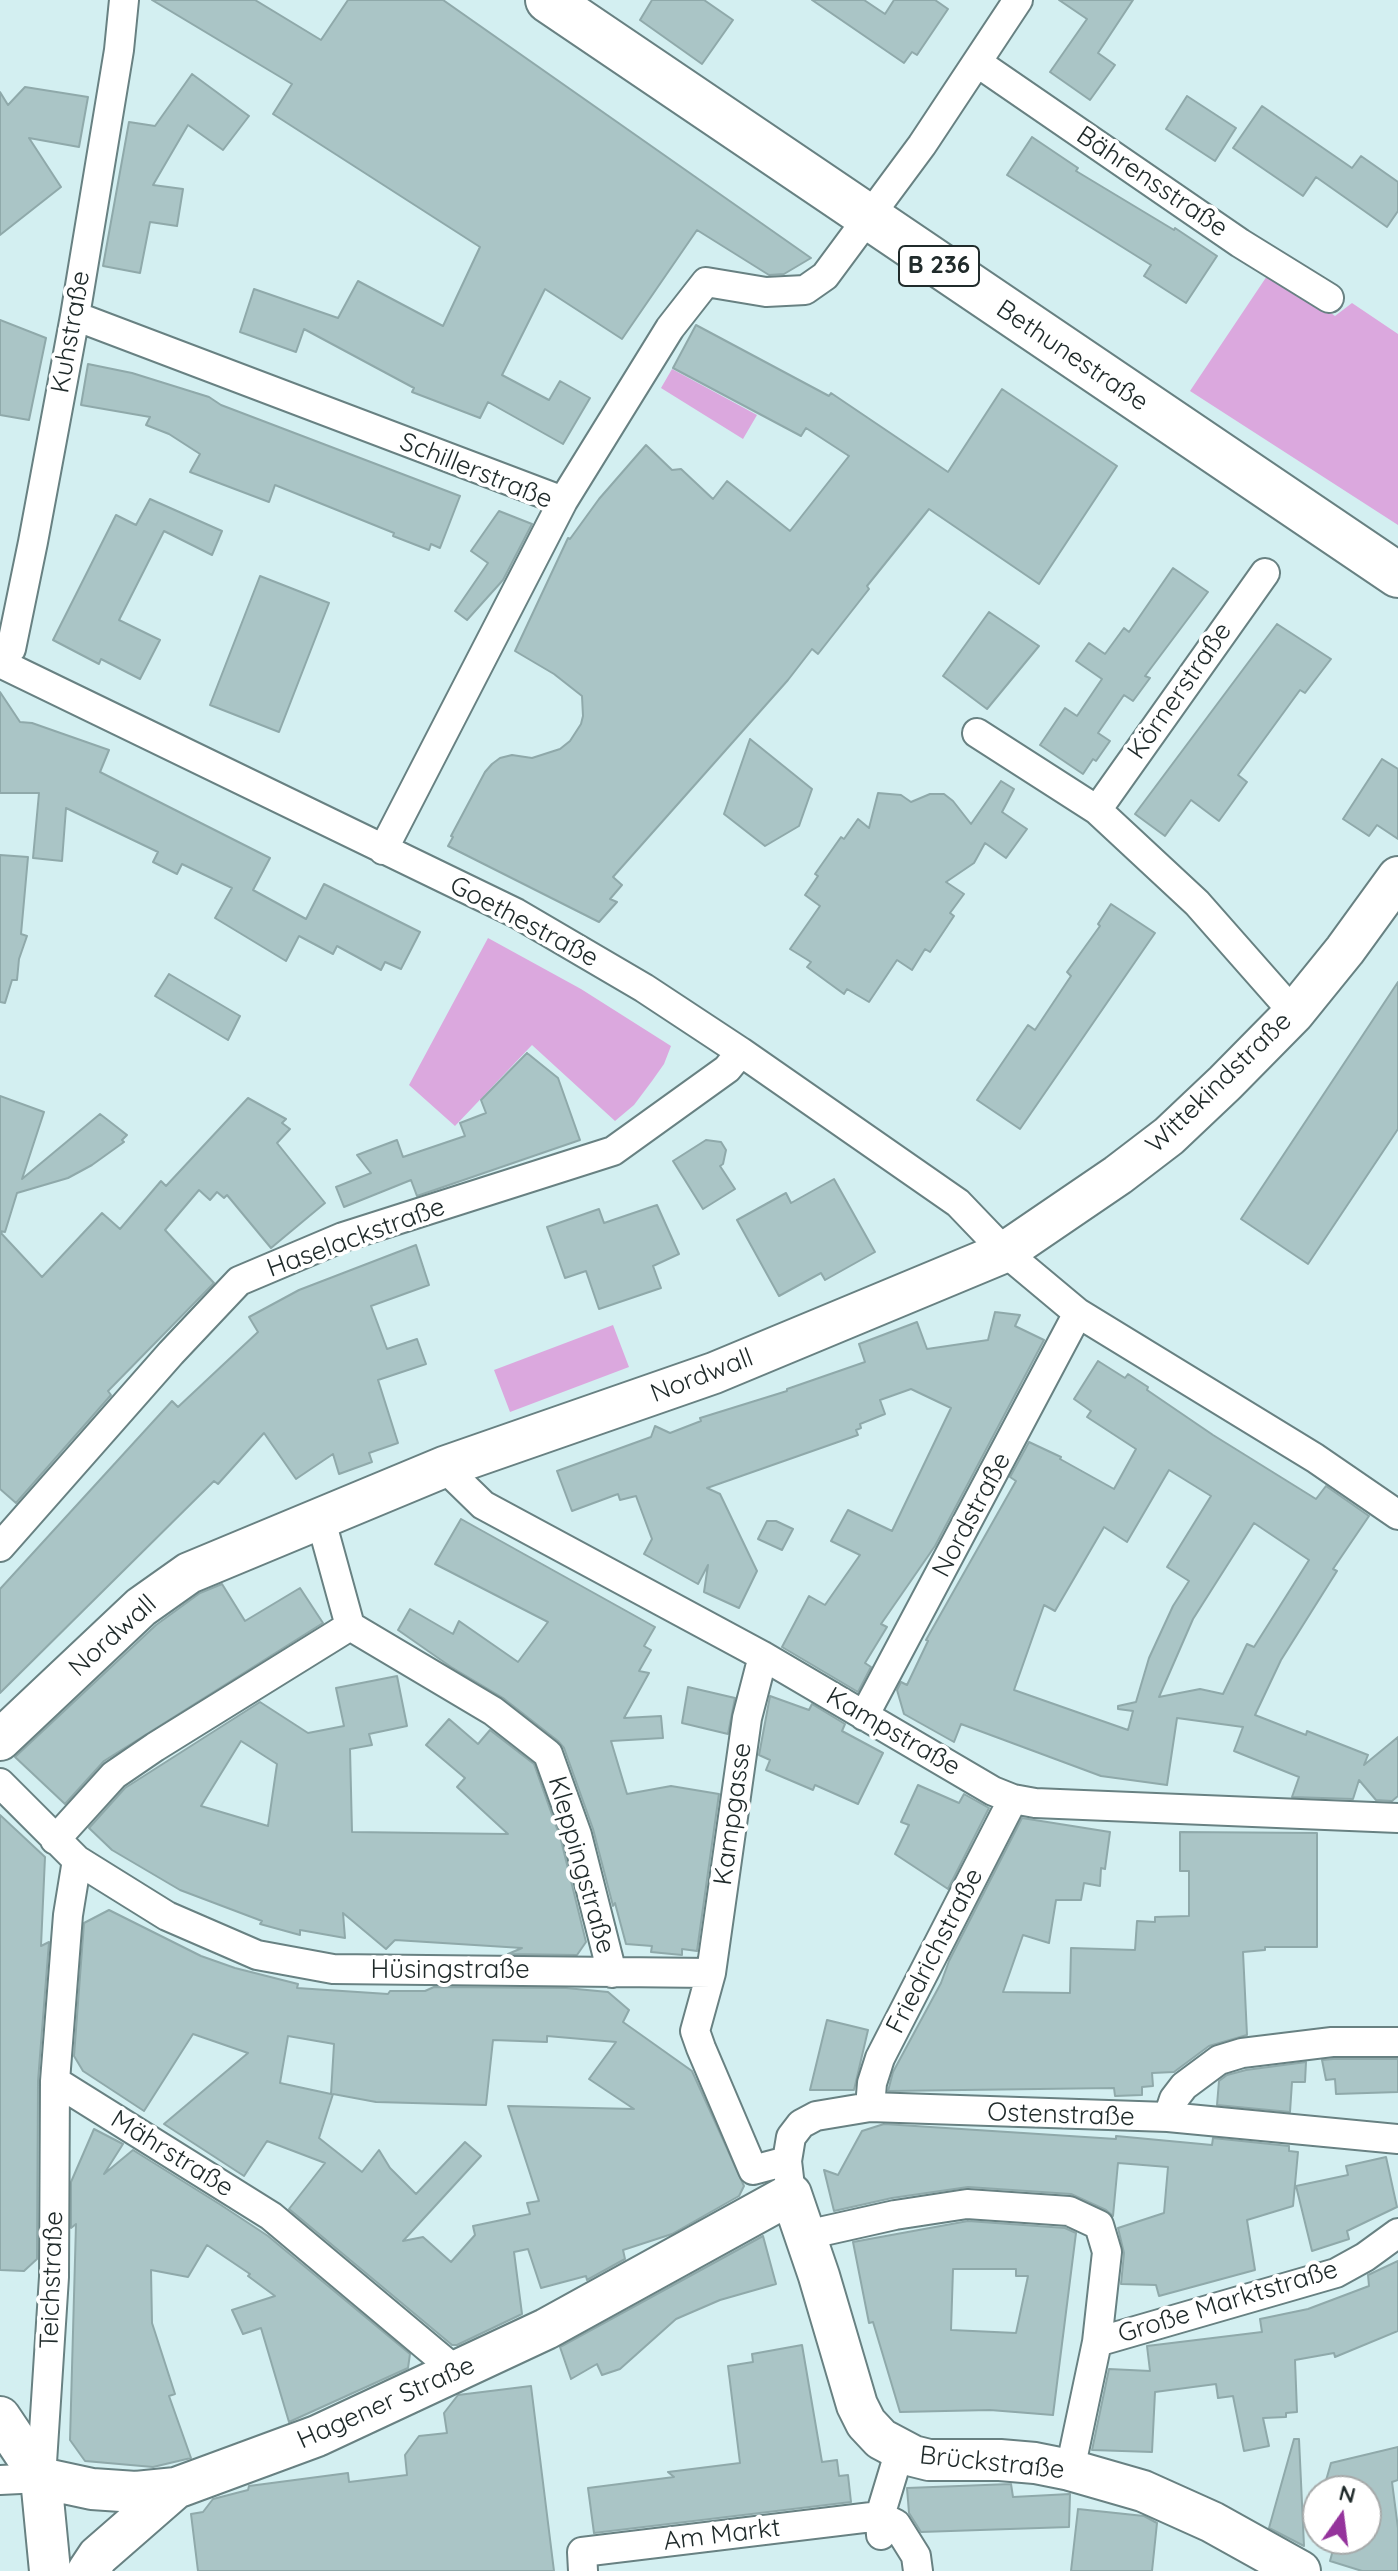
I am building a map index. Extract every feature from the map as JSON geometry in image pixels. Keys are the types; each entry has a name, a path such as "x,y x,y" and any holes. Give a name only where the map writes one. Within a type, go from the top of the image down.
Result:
{"main road":[{"name":"Bethunestraße","path":"548,0 1398,575"},
{"name":"Wittekindstraße","path":"1005,1252 1169,1136 1294,1013 1395,888"},
{"name":"Nordwall","path":"0,1740 141,1607 189,1573 444,1467 714,1373 1005,1252"},
{"name":"Brückstraße","path":"789,2178 857,2405 866,2423 881,2439 900,2450 929,2460 1000,2460 1070,2470 1143,2491 1263,2548 1300,2571"},
{"name":"Hagener Straße","path":"41,2478 92,2489 136,2492 176,2488 317,2436 546,2329 789,2178"},
{"path":"0,2417 41,2478 50,2571"},
{"path":"88,2571 98,2556 176,2488"}],"street":[{"name":"Kuhstraße","path":"0,661 11,649 75,316 119,50 124,0"},
{"path":"563,501 670,328 706,282 766,292 805,290 825,276 978,63 1018,0"},
{"name":"Bährensstraße","path":"978,63 1227,234 1329,298"},
{"name":"Schillerstraße","path":"75,316 563,501 383,850"},
{"name":"Körnerstraße","path":"1097,810 1265,573"},
{"name":"Goethestraße","path":"0,661 516,913 644,988 958,1203 1005,1252"},
{"path":"977,733 1097,810 1197,903 1294,1013"},
{"name":"Haselackstraße","path":"0,1547 171,1353 239,1281 343,1237 613,1151 727,1069 741,1052"},
{"path":"1005,1252 1078,1313 1315,1458 1398,1515"},
{"name":"Nordstraße","path":"864,1716 1078,1313"},
{"name":"Kampstraße","path":"444,1467 483,1505 763,1656 993,1791 1013,1799 1035,1803 1398,1818"},
{"path":"55,1840 114,1775 350,1626 320,1517"},
{"name":"Kleppingstraße","path":"350,1626 493,1711 548,1754 577,1835 612,1973"},
{"name":"Kampgasse","path":"711,1973 747,1718 763,1656"},
{"name":"Hüsingstraße","path":"0,1783 77,1860 180,1922 257,1955 333,1969 711,1973"},
{"name":"Friedrichstraße","path":"870,2107 872,2083 880,2058 1013,1799"},
{"path":"55,2081 68,1915 77,1860"},
{"path":"711,1973 695,2031 701,2048 753,2170 789,2178"},
{"path":"1168,2117 1174,2099 1184,2086 1219,2060 1242,2053 1332,2042 1398,2042"},
{"name":"Mährstraße","path":"55,2081 271,2216 456,2371"},
{"name":"Teichstraße","path":"41,2478 54,2277 55,2081"},
{"name":"Ostenstraße","path":"789,2178 791,2137 801,2124 816,2116 870,2107 1168,2117 1398,2139"},
{"name":"Große Marktstraße","path":"806,2235 895,2215 967,2204 1048,2207 1084,2216 1099,2225 1107,2252 1097,2342 1070,2470"},
{"name":"Große Marktstraße","path":"1097,2342 1336,2273 1398,2233"},
{"path":"900,2450 881,2527 896,2524 916,2556 918,2571"},
{"path":"0,2480 41,2478"},
{"name":"Am Markt","path":"583,2571 582,2552 881,2527 909,2511"}],"shaded area":[{"path":"1267,276 1300,290 1335,316 1352,303 1398,334 1398,525 1190,391"},
{"path":"672,369 757,415 743,439 661,388"},
{"path":"488,938 581,989 671,1046 664,1064 652,1081 634,1105 615,1121 532,1045 455,1126 409,1085"},
{"path":"613,1325 629,1367 510,1412 494,1370"}],"building":[{"path":"152,0 255,0 321,40 348,0 443,0 811,258 784,274 769,275 697,230 622,339 545,289 502,375 549,400 560,381 590,398 563,444 488,402 480,418 412,392 414,388 304,329 296,352 240,332 254,289 338,318 358,281 443,326 480,247 273,114 292,84"},
{"path":"652,0 704,0 733,20 702,64 640,20"},
{"path":"812,0 864,0 885,14 894,0 935,0 948,9 917,55 912,52 904,63"},
{"path":"1059,0 1133,0 1098,53 1115,65 1090,100 1050,72 1087,19"},
{"path":"192,74 249,116 223,150 188,125 153,185 183,189 177,226 150,222 140,273 103,266 129,122 155,126"},
{"path":"25,87 88,97 79,147 29,138 61,187 0,235 0,92 8,105"},
{"path":"1187,96 1236,128 1215,161 1166,129"},
{"path":"1262,106 1352,168 1361,156 1398,182 1398,211 1387,227 1316,177 1303,196 1233,148"},
{"path":"1032,137 1078,168 1076,171 1217,256 1186,303 1144,276 1151,265 1007,175"},
{"path":"0,320 46,338 29,420 0,415"},
{"path":"696,325 829,396 831,393 948,472 1002,389 1117,466 1039,584 929,509 867,586 869,589 818,654 812,649 613,877 622,885 610,899 617,902 599,922 448,846 492,764 512,755 532,758 560,749 570,741 581,724 582,696 554,674 515,651 568,538 646,445 672,470 681,469 713,499 727,481 790,531 849,456 806,428 801,436 673,368"},
{"path":"88,364 132,373 209,397 221,405 460,496 440,548 431,544 429,550 275,485 269,502 190,472 200,454 169,434 146,425 150,417 81,405"},
{"path":"150,499 222,531 212,555 164,531 119,620 160,640 140,679 101,659 99,664 53,640 116,515 136,525"},
{"path":"499,511 532,524 503,580 467,620 455,611 488,563 471,551"},
{"path":"1173,568 1208,592 1145,676 1150,678 1133,701 1124,695 1098,733 1110,741 1083,774 1040,745 1065,708 1077,716 1102,679 1076,661 1089,643 1105,654 1124,628 1129,632"},
{"path":"260,576 329,603 279,732 210,705"},
{"path":"989,612 1039,646 987,709 943,676"},
{"path":"1277,624 1331,659 1305,693 1300,690 1238,775 1247,782 1219,821 1191,800 1165,836 1135,814"},
{"path":"0,692 20,722 32,723 109,750 100,772 270,858 253,890 306,919 324,884 420,932 401,969 385,962 381,970 337,946 333,954 299,936 286,961 215,918 232,888 182,864 177,874 153,862 158,852 66,808 62,861 33,858 39,793 0,793"},
{"path":"750,739 812,789 799,826 765,846 724,814"},
{"path":"1382,759 1398,769 1398,839 1377,825 1369,836 1343,819"},
{"path":"1001,781 1014,789 1002,812 1027,829 1006,858 985,843 974,863 946,882 964,894 950,913 954,916 930,952 925,949 912,970 897,960 869,1002 847,989 844,994 807,967 811,962 790,949 820,906 805,895 818,876 815,874 858,819 869,828 878,793 901,795 911,802 930,794 944,794 971,824"},
{"path":"0,855 28,857 21,934 27,936 19,959 17,980 12,980 5,1003 0,1002"},
{"path":"1111,904 1155,933 1020,1129 977,1100 1028,1025 1035,1030 1071,976 1067,972 1100,926 1098,924"},
{"path":"169,974 240,1016 228,1040 155,996"},
{"path":"1398,982 1398,1129 1308,1264 1241,1219"},
{"path":"527,1053 558,1078 580,1140 417,1196 411,1180 344,1207 336,1187 371,1173 357,1155 397,1140 403,1157 465,1136 460,1123 486,1113 481,1100"},
{"path":"0,1096 44,1112 22,1179 100,1114 127,1135 122,1140 124,1142 68,1178 17,1193 5,1232 0,1231"},
{"path":"248,1098 286,1119 282,1123 290,1129 277,1143 325,1203 271,1248 227,1195 224,1198 217,1192 210,1200 199,1190 165,1230 214,1283 108,1391 111,1395 16,1503 0,1489 0,1232 42,1277 102,1213 120,1229 161,1181 166,1186"},
{"path":"706,1140 721,1142 726,1150 720,1166 735,1189 703,1209 673,1161"},
{"path":"834,1179 875,1252 825,1280 821,1273 779,1296 737,1220 786,1193 791,1203"},
{"path":"657,1205 679,1254 653,1266 661,1288 599,1309 586,1271 565,1278 547,1227 599,1209 604,1223"},
{"path":"416,1245 429,1285 371,1306 387,1349 417,1339 426,1364 378,1380 398,1443 369,1453 372,1462 339,1474 333,1454 296,1479 264,1433 218,1484 214,1481 0,1693 0,1589 172,1401 178,1407 258,1332 249,1317 299,1290"},
{"path":"995,1312 1020,1315 1015,1326 1044,1340 935,1546 881,1624 887,1627 865,1663 871,1667 858,1692 782,1647 809,1596 825,1605 860,1555 831,1541 848,1510 892,1531 951,1408 911,1389 880,1400 885,1414 860,1424 861,1428 856,1430 858,1435 707,1488 720,1494 757,1571 739,1608 704,1592 708,1565 698,1584 644,1554 652,1539 636,1496 620,1500 618,1494 572,1511 557,1471 651,1437 655,1426 670,1433 701,1421 700,1418 865,1362 859,1344 917,1322 927,1349 988,1340"},
{"path":"1098,1361 1125,1378 1128,1374 1213,1435 1316,1499 1326,1486 1369,1516 1333,1569 1337,1571 1281,1660 1255,1715 1368,1755 1364,1765 1398,1737 1398,1796 1392,1801 1376,1800 1359,1780 1353,1799 1292,1797 1299,1777 1234,1751 1243,1727 1177,1718 1167,1785 1101,1776 961,1724 954,1742 904,1714 897,1690 901,1682 907,1685 926,1640 1016,1481 1010,1477 1029,1442 1114,1489 1136,1449 1087,1417 1091,1411 1074,1399","holes":["1169,1470 1211,1496 1167,1567 1189,1581 1173,1606 1149,1658 1136,1702 1118,1706 1118,1709 1133,1711 1128,1730 1014,1690 1044,1605 1055,1611 1104,1527 1127,1542","1254,1523 1309,1560 1254,1647 1247,1644 1223,1694 1200,1689 1159,1697 1193,1619"]},
{"path":"461,1519 655,1627 644,1646 651,1650 639,1671 649,1673 624,1718 661,1716 663,1738 611,1741 627,1794 671,1786 719,1794 697,1951 682,1949 682,1955 651,1952 652,1946 626,1944 593,1829 564,1748 503,1698 398,1630 410,1609 453,1634 459,1621 518,1662 548,1622 435,1564"},
{"path":"767,1521 776,1521 793,1529 782,1550 758,1539"},
{"path":"222,1584 245,1621 300,1588 323,1623 104,1761 65,1804 15,1757 156,1625 200,1593"},
{"path":"397,1676 407,1726 369,1734 372,1745 350,1749 352,1832 508,1834 457,1787 465,1778 426,1745 449,1719 478,1744 490,1730 534,1764 561,1840 586,1942 577,1955 508,1954 522,1948 395,1940 386,1949 343,1913 345,1938 300,1930 300,1935 260,1924 262,1921 180,1890 112,1850 89,1828 125,1788 260,1702 308,1733 344,1726 336,1688","holes":["241,1741 277,1764 268,1826 201,1806"]},
{"path":"688,1687 735,1698 728,1734 682,1723"},
{"path":"770,1696 809,1710 812,1704 845,1724 842,1731 883,1753 858,1804 815,1785 813,1790 766,1770 770,1760 759,1755"},
{"path":"918,1785 959,1803 964,1794 989,1808 948,1889 895,1854 909,1825 901,1822"},
{"path":"0,1815 45,1857 41,1946 49,1942 38,2081 37,2259 24,2271 0,2270"},
{"path":"1022,1818 1110,1832 1100,1886 1084,1883 1081,1900 1056,1900 1049,1943 1023,1935 1003,1992 1070,1993 1071,1948 1135,1950 1137,1921 1155,1922 1155,1917 1189,1916 1189,1871 1180,1871 1180,1832 1317,1833 1317,1947 1265,1947 1265,1950 1243,1952 1247,2035 1209,2046 1174,2072 1152,2073 1153,2086 1142,2087 1142,2095 1115,2096 1114,2088 888,2091 893,2072 941,1983 949,1961"},
{"path":"109,1910 201,1956 298,1984 297,1988 388,1994 390,1991 425,1991 434,1987 566,1988 608,1992 629,2010 623,2022 692,2071 744,2186 739,2196 672,2234 623,2250 625,2259 587,2280 586,2276 541,2288 528,2249 514,2252 522,2314 452,2345 289,2209 325,2163 267,2141 244,2176 164,2124 248,2053 193,2034 144,2111 83,2071 74,2056 84,1923","holes":["288,2036 334,2044 331,2094 280,2083","547,2036 616,2042 589,2079 634,2109 508,2106 539,2201 527,2203 530,2214 473,2226 475,2235 451,2262 423,2237 403,2241 481,2156 465,2142 416,2194 390,2168 379,2150 362,2172 319,2138 333,2094 376,2102 486,2105 493,2040 547,2042"]},
{"path":"827,2020 868,2030 854,2090 810,2090"},
{"path":"1398,2059 1398,2092 1336,2094 1335,2079 1326,2080 1322,2060"},
{"path":"1306,2062 1305,2082 1292,2082 1290,2112 1217,2105 1219,2081 1227,2075"},
{"path":"884,2124 1116,2139 1116,2136 1212,2145 1213,2138 1289,2146 1289,2151 1298,2152 1293,2206 1247,2220 1255,2270 1159,2296 1156,2285 1121,2284 1124,2253 1118,2228 1164,2213 1168,2167 1118,2163 1113,2216 1071,2194 968,2187 892,2198 834,2211 824,2170 838,2175 862,2131"},
{"path":"94,2129 123,2144 104,2174 133,2150 221,2205 268,2236 410,2354 408,2368 289,2422 261,2328 243,2334 232,2310 275,2296 248,2276 250,2274 207,2245 188,2277 151,2270 152,2323 175,2394 169,2396 191,2458 153,2467 85,2461 70,2440 76,2224 71,2228 71,2182"},
{"path":"1386,2157 1397,2207 1347,2231 1349,2239 1312,2251 1296,2186 1348,2175 1346,2166"},
{"path":"968,2221 1065,2228 1076,2233 1053,2415 990,2410 900,2412 873,2322 869,2323 853,2242","holes":["953,2269 1016,2269 1016,2276 1028,2276 1016,2333 951,2330"]},
{"path":"763,2236 776,2284 720,2300 676,2319 620,2369 602,2375 597,2364 571,2379 560,2347"},
{"path":"1398,2261 1398,2331 1335,2357 1334,2353 1295,2360 1297,2412 1286,2413 1286,2417 1263,2418 1269,2446 1244,2451 1233,2396 1218,2398 1216,2384 1155,2392 1152,2452 1092,2450 1109,2369 1150,2371 1147,2346 1262,2332 1260,2319 1308,2309 1369,2286 1368,2275"},
{"path":"802,2345 822,2462 837,2460 839,2476 848,2475 851,2502 594,2533 588,2488 674,2477 668,2472 740,2463 728,2366 753,2362 752,2354"},
{"path":"531,2386 554,2571 198,2571 191,2514 203,2512 213,2499 248,2490 249,2486 348,2473 349,2482 407,2475 405,2455 419,2436 447,2433 444,2413 458,2395"},
{"path":"1294,2439 1299,2439 1302,2545 1269,2528"},
{"path":"1398,2447 1398,2480 1392,2482 1398,2528 1398,2571 1362,2571 1330,2561 1332,2555 1382,2555 1382,2475 1328,2475 1331,2463"},
{"path":"1011,2484 1013,2497 1070,2494 1069,2527 921,2532 909,2513 907,2488"},
{"path":"1078,2509 1144,2516 1157,2523 1152,2571 1071,2571"}]}
